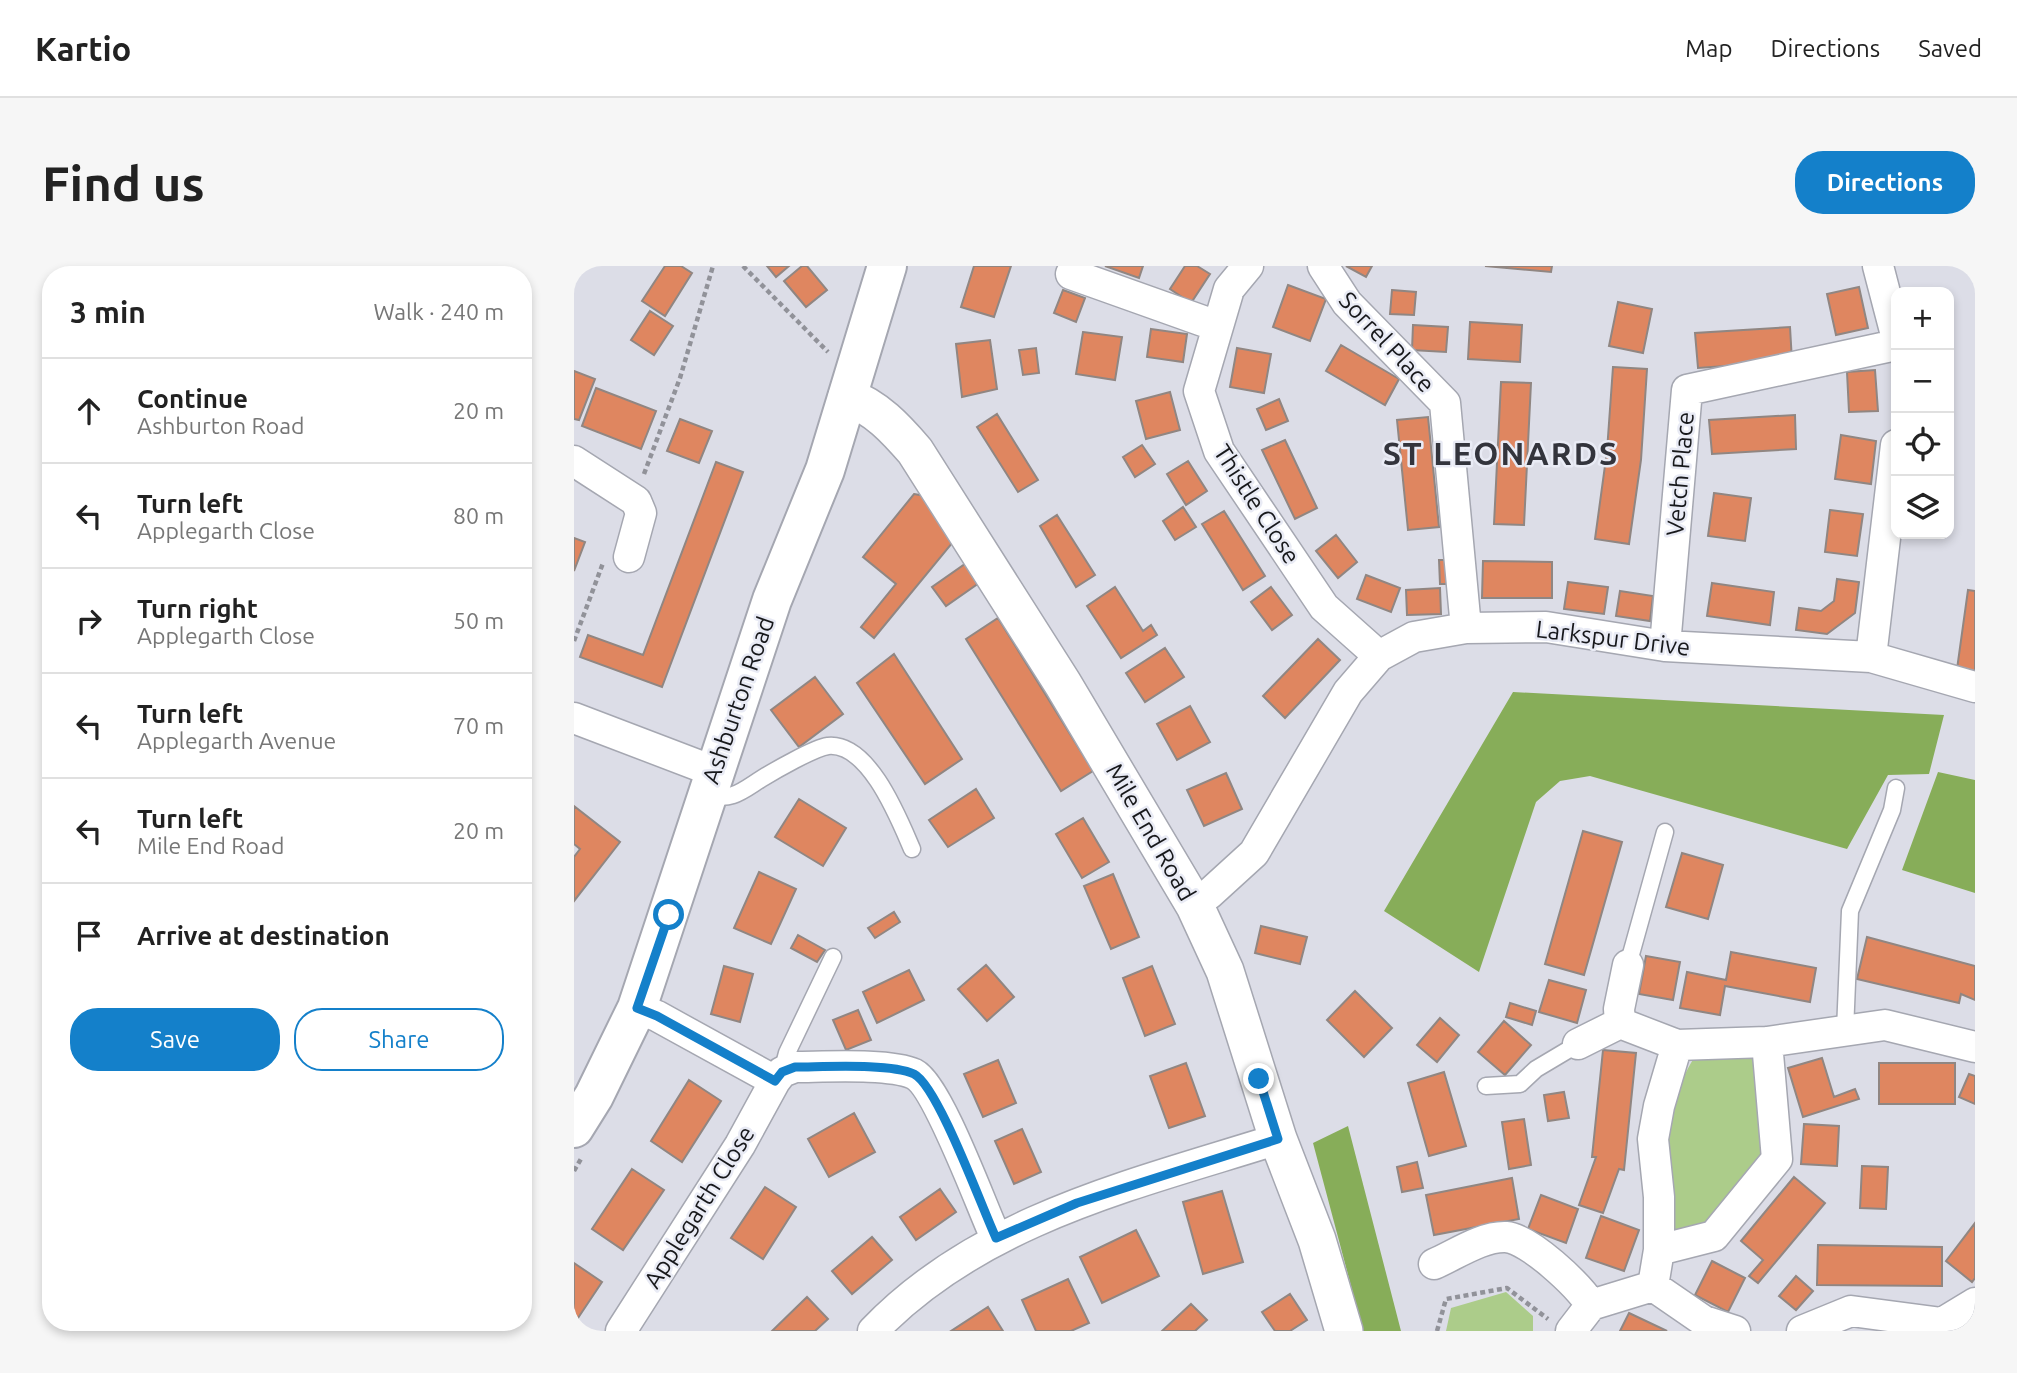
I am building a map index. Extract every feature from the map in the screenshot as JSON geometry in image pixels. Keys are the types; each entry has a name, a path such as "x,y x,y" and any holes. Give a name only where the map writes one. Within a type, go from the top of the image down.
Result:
{"main road":[{"name":"Ashburton Road","path":"574,1128 594,1096 637,1008 709,782 772,600 825,470 887,266"}],"street":[{"name":"Thistle Close","path":"1248,266 1229,289 1199,391 1219,451 1324,607 1379,656"},
{"name":"Sorrel Place","path":"1323,266 1347,303 1445,403 1466,628"},
{"path":"1878,266 1891,316"},
{"path":"1071,274 1217,326"},
{"name":"Vetch Place","path":"1665,646 1687,390 1891,346"},
{"name":"Mile End Road","path":"847,397 861,402 891,423 915,451 1182,880 1225,971 1278,1139 1317,1240 1344,1331"},
{"path":"574,461 636,501 641,513 632,548"},
{"path":"1871,657 1892,476"},
{"name":"Larkspur Drive","path":"1209,894 1254,853 1348,692 1379,656 1414,637 1466,628 1546,626 1665,646 1871,657 1975,687"},
{"path":"574,718 709,782"},
{"path":"1620,1023 1619,1009 1629,965"},
{"path":"637,1008 779,1077 795,1067 893,1069 915,1075 926,1084 943,1114 996,1238"},
{"path":"1578,1044 1620,1023 1677,1045 1767,1042 1885,1025 1975,1047"},
{"path":"1659,1250 1714,1236 1777,1159 1767,1042"},
{"path":"1653,1286 1659,1250 1659,1197 1653,1139 1659,1106 1677,1045"},
{"name":"Applegarth Close","path":"621,1331 740,1146 779,1077"},
{"path":"873,1331 935,1279 996,1238 1077,1203 1278,1139"},
{"path":"1434,1264 1486,1241 1507,1237 1526,1244 1580,1288 1591,1305"},
{"path":"1562,1327 1591,1305 1653,1286"},
{"path":"1653,1286 1704,1321 1735,1331"},
{"path":"1802,1331 1851,1311 1942,1323 1975,1303"}],"lane":[{"path":"709,782 722,799 734,797 780,767 828,746 844,749 867,764 898,816 912,849"},
{"path":"1845,1031 1850,911 1892,810 1896,788"},
{"path":"1629,965 1665,832"},
{"path":"779,1077 787,1053 833,957"},
{"path":"1486,1086 1520,1084 1536,1069 1578,1044"}],"path":[{"path":"636,501 680,378 713,266"},
{"path":"743,266 821,347 834,356"},
{"path":"574,641 610,550 632,548"},
{"path":"1437,1331 1446,1299 1507,1288 1562,1327"}],"green space":[{"path":"1513,692 1944,715 1929,774 1888,775 1847,849 1590,776 1560,781 1536,802 1479,972 1384,911"},
{"path":"1938,772 1975,780 1975,893 1902,870"},
{"path":"1748,1052 1760,1058 1766,1157 1709,1228 1682,1236 1674,1230 1669,1149 1671,1116 1677,1094 1696,1055"},
{"path":"1348,1126 1401,1331 1363,1331 1313,1143"},
{"path":"1506,1292 1533,1316 1533,1331 1446,1331 1451,1308"}],"building":[{"path":"665,266 681,266 692,273 665,316 642,301"},
{"path":"767,266 789,266 776,277"},
{"path":"802,266 807,266 827,290 806,307 784,281"},
{"path":"974,266 1011,266 994,317 961,307"},
{"path":"1105,266 1143,266 1139,278"},
{"path":"1185,266 1197,266 1210,274 1191,303 1170,289"},
{"path":"1346,266 1372,266 1366,277"},
{"path":"1485,266 1552,266 1551,272"},
{"path":"1288,285 1326,299 1310,341 1273,327"},
{"path":"1859,287 1868,328 1836,335 1827,294"},
{"path":"1063,290 1085,298 1076,322 1054,313"},
{"path":"1392,290 1416,292 1414,315 1390,314"},
{"path":"1618,302 1652,309 1643,353 1609,346"},
{"path":"650,311 673,326 654,355 631,340"},
{"path":"1470,322 1522,325 1520,362 1468,359"},
{"path":"1413,325 1448,327 1446,352 1412,350"},
{"path":"1790,327 1792,361 1698,368 1695,333"},
{"path":"1151,329 1187,334 1183,362 1147,357"},
{"path":"1083,332 1122,337 1115,380 1076,374"},
{"path":"990,340 997,389 962,397 956,344"},
{"path":"1341,345 1399,379 1385,405 1326,371"},
{"path":"1036,348 1039,373 1023,375 1019,350"},
{"path":"1237,348 1271,354 1264,393 1230,387"},
{"path":"1613,367 1647,369 1641,460 1629,544 1595,539 1607,451"},
{"path":"1875,370 1878,411 1849,412 1847,372"},
{"path":"574,371 595,379 579,420 574,419"},
{"path":"1501,382 1531,383 1524,525 1494,524"},
{"path":"596,388 656,411 641,449 582,426"},
{"path":"1170,392 1180,430 1146,439 1136,401"},
{"path":"1279,399 1288,421 1266,430 1257,409"},
{"path":"997,414 1038,480 1018,492 977,427"},
{"path":"1795,415 1796,449 1712,454 1709,420"},
{"path":"1428,417 1439,527 1408,530 1397,420"},
{"path":"680,419 712,431 699,463 667,451"},
{"path":"1841,435 1876,441 1871,484 1835,479"},
{"path":"1285,440 1317,508 1295,519 1262,450"},
{"path":"1142,445 1155,464 1135,477 1123,457"},
{"path":"1188,461 1207,491 1186,505 1167,474"},
{"path":"716,462 743,472 662,687 580,657 588,635 643,655"},
{"path":"1714,493 1751,498 1745,541 1708,536"},
{"path":"914,494 925,496 953,542 874,638 861,627 896,584 863,557"},
{"path":"1183,507 1196,527 1175,540 1163,521"},
{"path":"1830,510 1863,514 1857,556 1825,552"},
{"path":"1224,511 1265,576 1243,590 1202,524"},
{"path":"1057,515 1095,575 1076,587 1040,526"},
{"path":"1336,535 1357,562 1338,578 1316,551"},
{"path":"574,538 585,542 574,571"},
{"path":"1439,560 1453,560 1454,584 1440,584"},
{"path":"1483,561 1552,562 1552,598 1482,598"},
{"path":"965,564 979,583 946,606 932,587"},
{"path":"1366,575 1400,588 1391,612 1357,599"},
{"path":"1837,579 1859,582 1855,613 1827,634 1796,630 1799,608 1821,611 1834,601"},
{"path":"1568,582 1608,587 1604,614 1564,609"},
{"path":"1712,583 1774,592 1770,625 1707,616"},
{"path":"1115,587 1143,631 1151,625 1157,635 1121,658 1087,606"},
{"path":"1271,587 1292,615 1272,630 1251,602"},
{"path":"1440,588 1441,614 1407,615 1406,590"},
{"path":"1968,590 1975,591 1975,671 1957,669"},
{"path":"1620,591 1653,596 1650,621 1616,616"},
{"path":"998,618 1093,771 1061,791 966,639"},
{"path":"1318,639 1340,660 1285,718 1263,696"},
{"path":"1165,648 1184,677 1145,702 1126,673"},
{"path":"894,654 962,759 925,784 857,683"},
{"path":"815,677 843,714 799,747 771,710"},
{"path":"1190,706 1210,742 1177,760 1157,724"},
{"path":"1226,773 1242,809 1204,826 1187,790"},
{"path":"976,789 994,818 948,847 929,820"},
{"path":"799,799 846,828 823,866 775,837"},
{"path":"574,806 620,842 574,901 574,857 580,849 574,844"},
{"path":"1083,818 1109,862 1082,878 1056,834"},
{"path":"1583,831 1622,842 1584,975 1545,964"},
{"path":"1682,853 1723,865 1708,919 1666,907"},
{"path":"759,872 796,889 771,944 734,928"},
{"path":"1113,874 1139,937 1111,949 1084,886"},
{"path":"894,912 900,922 875,938 868,928"},
{"path":"1261,926 1307,937 1300,964 1255,953"},
{"path":"798,935 825,950 817,962 791,948"},
{"path":"1867,937 1975,966 1975,1000 1961,994 1959,1003 1857,979"},
{"path":"1731,952 1816,968 1810,1002 1725,986 1720,1015 1680,1008 1687,972 1726,980"},
{"path":"1646,956 1680,962 1673,1000 1639,994"},
{"path":"986,965 1014,997 987,1021 958,989"},
{"path":"724,966 753,974 740,1022 711,1014"},
{"path":"1152,966 1175,1024 1145,1036 1123,978"},
{"path":"909,970 924,1000 877,1023 863,992"},
{"path":"1549,980 1586,990 1577,1023 1539,1012"},
{"path":"1355,991 1392,1028 1364,1057 1327,1020"},
{"path":"1510,1003 1536,1011 1532,1025 1506,1017"},
{"path":"858,1010 871,1040 846,1050 833,1020"},
{"path":"1440,1018 1459,1035 1437,1062 1417,1045"},
{"path":"1504,1021 1531,1045 1505,1075 1478,1052"},
{"path":"1603,1050 1636,1053 1624,1170 1619,1169 1603,1213 1579,1205 1596,1157 1592,1157"},
{"path":"1822,1058 1834,1097 1855,1089 1859,1099 1803,1117 1788,1068"},
{"path":"998,1060 1016,1103 983,1117 964,1074"},
{"path":"1186,1063 1205,1116 1169,1128 1150,1076"},
{"path":"1879,1063 1955,1063 1955,1104 1879,1104"},
{"path":"1444,1072 1466,1146 1429,1156 1408,1083"},
{"path":"1969,1074 1975,1076 1975,1104 1959,1097"},
{"path":"689,1080 721,1101 682,1162 651,1141"},
{"path":"1564,1092 1569,1118 1548,1121 1544,1095"},
{"path":"854,1113 875,1152 829,1177 808,1139"},
{"path":"1524,1119 1531,1165 1509,1169 1502,1122"},
{"path":"1804,1124 1839,1126 1837,1166 1801,1164"},
{"path":"1022,1129 1041,1172 1014,1184 995,1141"},
{"path":"1417,1162 1423,1188 1402,1192 1397,1167"},
{"path":"1862,1166 1888,1167 1886,1209 1860,1208"},
{"path":"632,1169 664,1190 623,1250 592,1229"},
{"path":"1794,1177 1825,1203 1758,1283 1749,1276 1763,1260 1741,1241"},
{"path":"1512,1178 1519,1219 1434,1235 1426,1195"},
{"path":"765,1187 796,1207 763,1259 731,1238"},
{"path":"940,1189 956,1212 916,1240 900,1217"},
{"path":"1222,1191 1243,1262 1203,1274 1183,1202"},
{"path":"1541,1195 1578,1209 1566,1243 1528,1229"},
{"path":"1601,1216 1639,1230 1624,1271 1586,1258"},
{"path":"1975,1223 1975,1278 1972,1282 1946,1261"},
{"path":"1136,1230 1159,1276 1102,1303 1080,1257"},
{"path":"872,1237 892,1260 852,1294 832,1271"},
{"path":"1818,1245 1942,1247 1942,1286 1817,1285"},
{"path":"1712,1261 1745,1278 1728,1312 1695,1295"},
{"path":"574,1263 602,1282 576,1321 574,1320"},
{"path":"1796,1276 1813,1291 1796,1310 1779,1296"},
{"path":"1068,1279 1089,1323 1071,1331 1036,1331 1022,1300"},
{"path":"1290,1294 1307,1320 1290,1331 1275,1331 1262,1312"},
{"path":"807,1297 828,1319 815,1331 772,1331"},
{"path":"1191,1304 1207,1320 1195,1331 1162,1331"},
{"path":"988,1307 1003,1331 951,1331"},
{"path":"1629,1313 1667,1331 1620,1331"}],"district":[{"name":"ST LEONARDS","path":"1501,453"}],"route":[{"path":"669,915 637,1008 657,1016 775,1081 782,1072 795,1067 893,1069 915,1075 926,1084 943,1114 996,1238 1077,1203 1278,1139 1259,1079"}]}
